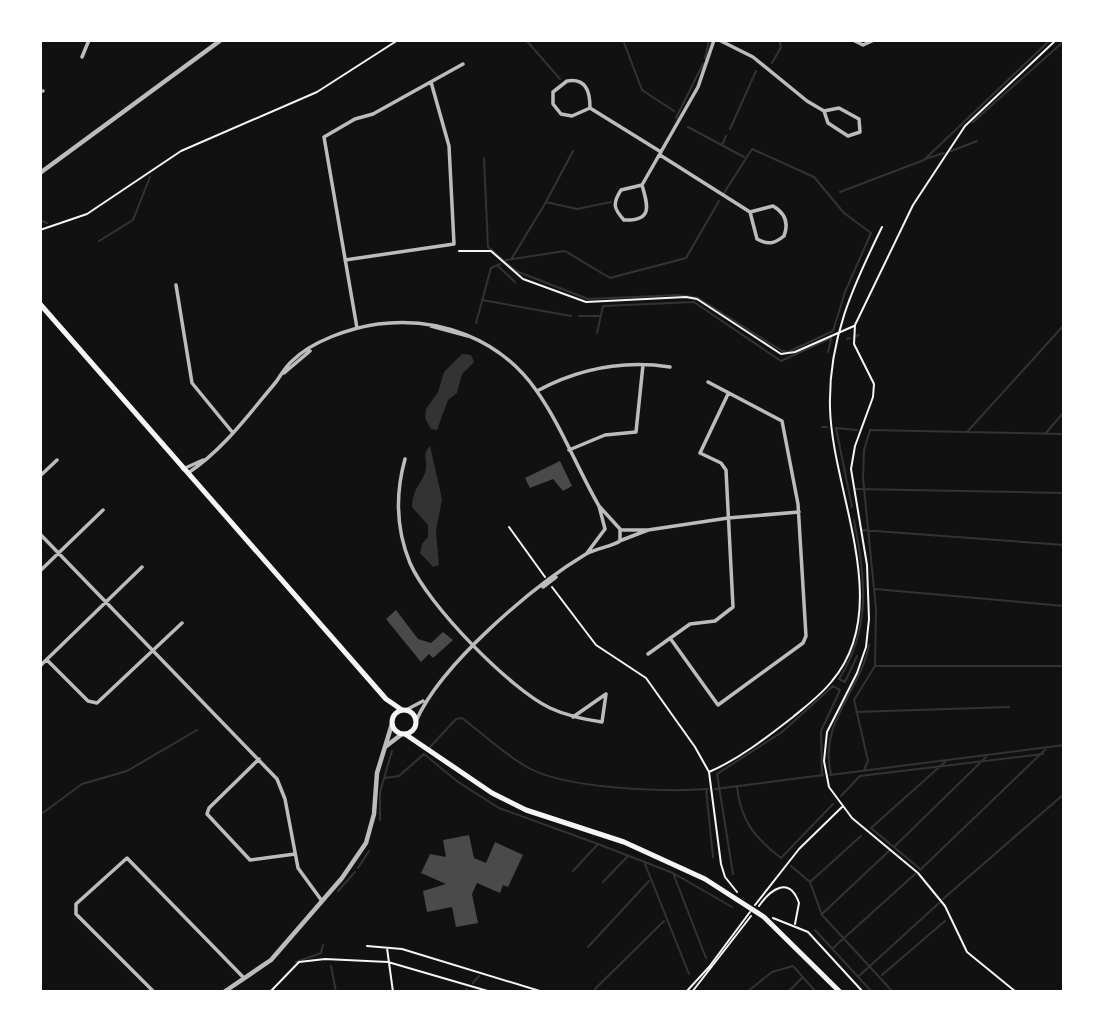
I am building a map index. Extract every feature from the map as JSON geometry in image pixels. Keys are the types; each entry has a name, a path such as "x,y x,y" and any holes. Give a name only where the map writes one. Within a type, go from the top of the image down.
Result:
{"main road":[{"path":"40,304 386,699 416,721 415,728 422,743"},
{"path":"386,699 393,717 392,724 492,793 526,810 624,842 664,859 767,917 840,992"},
{"path":"393,717 404,710"},
{"path":"404,734 415,728"}],"street":[{"path":"82,57 89,40"},
{"path":"40,173 222,40"},
{"path":"642,185 648,206 646,214 636,221 624,220 615,211 614,201 621,190 642,185 698,87 716,40 753,57 790,89 824,111 833,128 848,136 860,132 859,119 839,108 824,111"},
{"path":"853,40 863,45 874,40"},
{"path":"357,328 324,137 463,64"},
{"path":"575,80 583,83 588,88 590,108 572,116 561,114 553,104 553,92 561,83 575,80"},
{"path":"345,260 411,248 450,245 455,240 449,146 431,82"},
{"path":"590,108 750,212 757,239 765,244 775,243 784,236 786,220 781,211 773,206 750,212"},
{"path":"176,285 192,383 233,433"},
{"path":"185,472 233,433 291,362 311,349 357,328 394,323 449,326 498,353 537,391 599,506 618,528 620,541"},
{"path":"569,450 605,435 636,432 643,365"},
{"path":"537,391 582,372 605,367 670,367"},
{"path":"670,638 718,705 803,643 806,627 799,512 780,418 708,383"},
{"path":"648,654 690,624 715,621 733,607 726,470 721,463 700,453 728,393"},
{"path":"405,459 398,484 397,502 401,531 411,564 425,589 473,645 527,693 548,707 573,717 602,722 606,694 573,717"},
{"path":"40,476 57,460"},
{"path":"586,555 605,529 599,506"},
{"path":"40,571 103,510"},
{"path":"605,529 648,530 729,518 799,512"},
{"path":"416,721 425,699 473,645 557,575 608,544 648,530"},
{"path":"40,534 258,759 282,789 295,854 303,878 322,901"},
{"path":"603,535 608,544"},
{"path":"40,666 142,567"},
{"path":"47,660 88,701 97,703 182,623"},
{"path":"404,710 425,699"},
{"path":"224,992 271,960 322,901 366,843 373,824 375,784 392,724"},
{"path":"384,748 404,734"},
{"path":"258,759 209,808 207,814 250,860 295,854"},
{"path":"154,992 76,914 76,904 120,861 127,858 244,978"}],"path":[{"path":"40,230 87,214 181,151 317,92 398,40"},
{"path":"1016,992 967,952 945,906 919,873 842,807 829,786 824,761 825,741 832,716 857,673 866,647 869,619 867,565 850,469 855,446 870,408 874,384 854,344 855,325 913,205 965,126 1056,40"},
{"path":"709,772 767,737 812,701 839,670 858,626 858,571 830,411 832,359 837,332 851,290 882,227"},
{"path":"459,250 491,251 523,279 586,302 697,299 781,354 795,352 855,325"},
{"path":"509,527 596,645 633,668 652,685 695,747 709,772 721,864 725,877 738,893"},
{"path":"686,992 709,967 780,870 842,807"},
{"path":"692,992 772,890 786,888 796,895 799,903 795,925"},
{"path":"767,917 795,925 818,941 863,992"},
{"path":"367,946 386,946 543,992"},
{"path":"386,946 394,992"},
{"path":"270,992 290,968 304,960 388,962 491,992"}],"shaded area":[{"path":"462,354 471,355 474,362 462,374 457,393 448,400 437,430 431,429 425,418 426,409 438,392 444,372"},
{"path":"430,446 442,499 436,531 439,565 433,567 420,553 422,544 428,537 428,525 412,507 414,493 425,473 425,454"}],"building":[{"path":"560,461 572,486 563,491 553,479 530,488 525,478"},
{"path":"396,610 418,639 431,643 443,632 453,640 433,658 429,654 421,662 386,619"},
{"path":"469,835 474,858 486,863 495,842 523,855 508,887 503,885 500,893 477,883 472,894 478,923 456,927 452,907 427,912 423,891 446,884 421,873 430,854 446,857 443,840"}],"waterway":[{"path":"526,40 560,79"},
{"path":"623,40 642,90 674,111"},
{"path":"705,58 709,40"},
{"path":"772,63 781,47 779,40"},
{"path":"840,192 924,160 1050,40"},
{"path":"973,122 1064,41"},
{"path":"676,118 703,64"},
{"path":"730,129 756,71"},
{"path":"688,127 744,157"},
{"path":"722,145 726,136"},
{"path":"951,151 977,141"},
{"path":"484,158 488,247 516,271 588,299 679,295 698,298 782,351 788,352 833,331 845,292 871,233 844,213 814,177 752,149 724,193"},
{"path":"546,202 573,151"},
{"path":"925,159 944,153"},
{"path":"99,241 133,220 150,177"},
{"path":"506,260 565,251 610,278 686,258 719,201"},
{"path":"512,258 546,202 577,209 611,202"},
{"path":"40,220 47,223"},
{"path":"476,323 491,268 500,264"},
{"path":"498,266 515,282"},
{"path":"482,300 571,316"},
{"path":"597,333 603,306 694,302 781,361 831,338"},
{"path":"579,316 600,316"},
{"path":"864,770 868,761 854,700 875,666 876,609 863,478 864,450 870,430 967,432 1064,325"},
{"path":"828,352 831,339"},
{"path":"1046,433 1064,412"},
{"path":"822,427 827,427"},
{"path":"852,507 836,428 857,430"},
{"path":"967,432 1064,434"},
{"path":"855,489 1064,493"},
{"path":"854,520 861,562 863,602 857,640 839,679 845,682 857,656"},
{"path":"862,530 1064,545"},
{"path":"875,589 1064,606"},
{"path":"831,774 830,739 869,645"},
{"path":"876,666 1064,666"},
{"path":"733,874 717,774 782,732 833,686 840,690 821,731 822,776"},
{"path":"856,712 1009,707"},
{"path":"430,747 456,719 462,718 510,756 544,774 565,780 615,787 708,789"},
{"path":"40,815 82,784 127,771 197,730"},
{"path":"830,775 1064,745"},
{"path":"920,870 1048,747"},
{"path":"380,820 380,792 392,751"},
{"path":"385,778 399,776 424,754 458,782 499,808 598,844 573,871"},
{"path":"841,796 860,776 1043,754"},
{"path":"895,846 986,757"},
{"path":"919,868 871,828 946,761"},
{"path":"715,789 823,775"},
{"path":"737,787 750,827 763,843 781,858 833,804"},
{"path":"706,789 713,857"},
{"path":"943,899 1064,794"},
{"path":"810,882 861,836"},
{"path":"598,844 673,873 706,958"},
{"path":"358,868 369,851"},
{"path":"822,914 889,851"},
{"path":"603,882 627,857"},
{"path":"645,864 689,974"},
{"path":"791,866 810,882 822,915 893,992"},
{"path":"338,891 355,872"},
{"path":"673,873 732,907"},
{"path":"833,948 915,874"},
{"path":"588,947 649,881"},
{"path":"859,976 939,903"},
{"path":"595,989 664,921"},
{"path":"882,975 945,921"},
{"path":"815,930 872,992"},
{"path":"296,962 321,953 323,945"},
{"path":"331,966 336,992"},
{"path":"747,992 772,972 793,966 816,992"},
{"path":"473,983 479,976"},
{"path":"788,992 802,978"}]}
